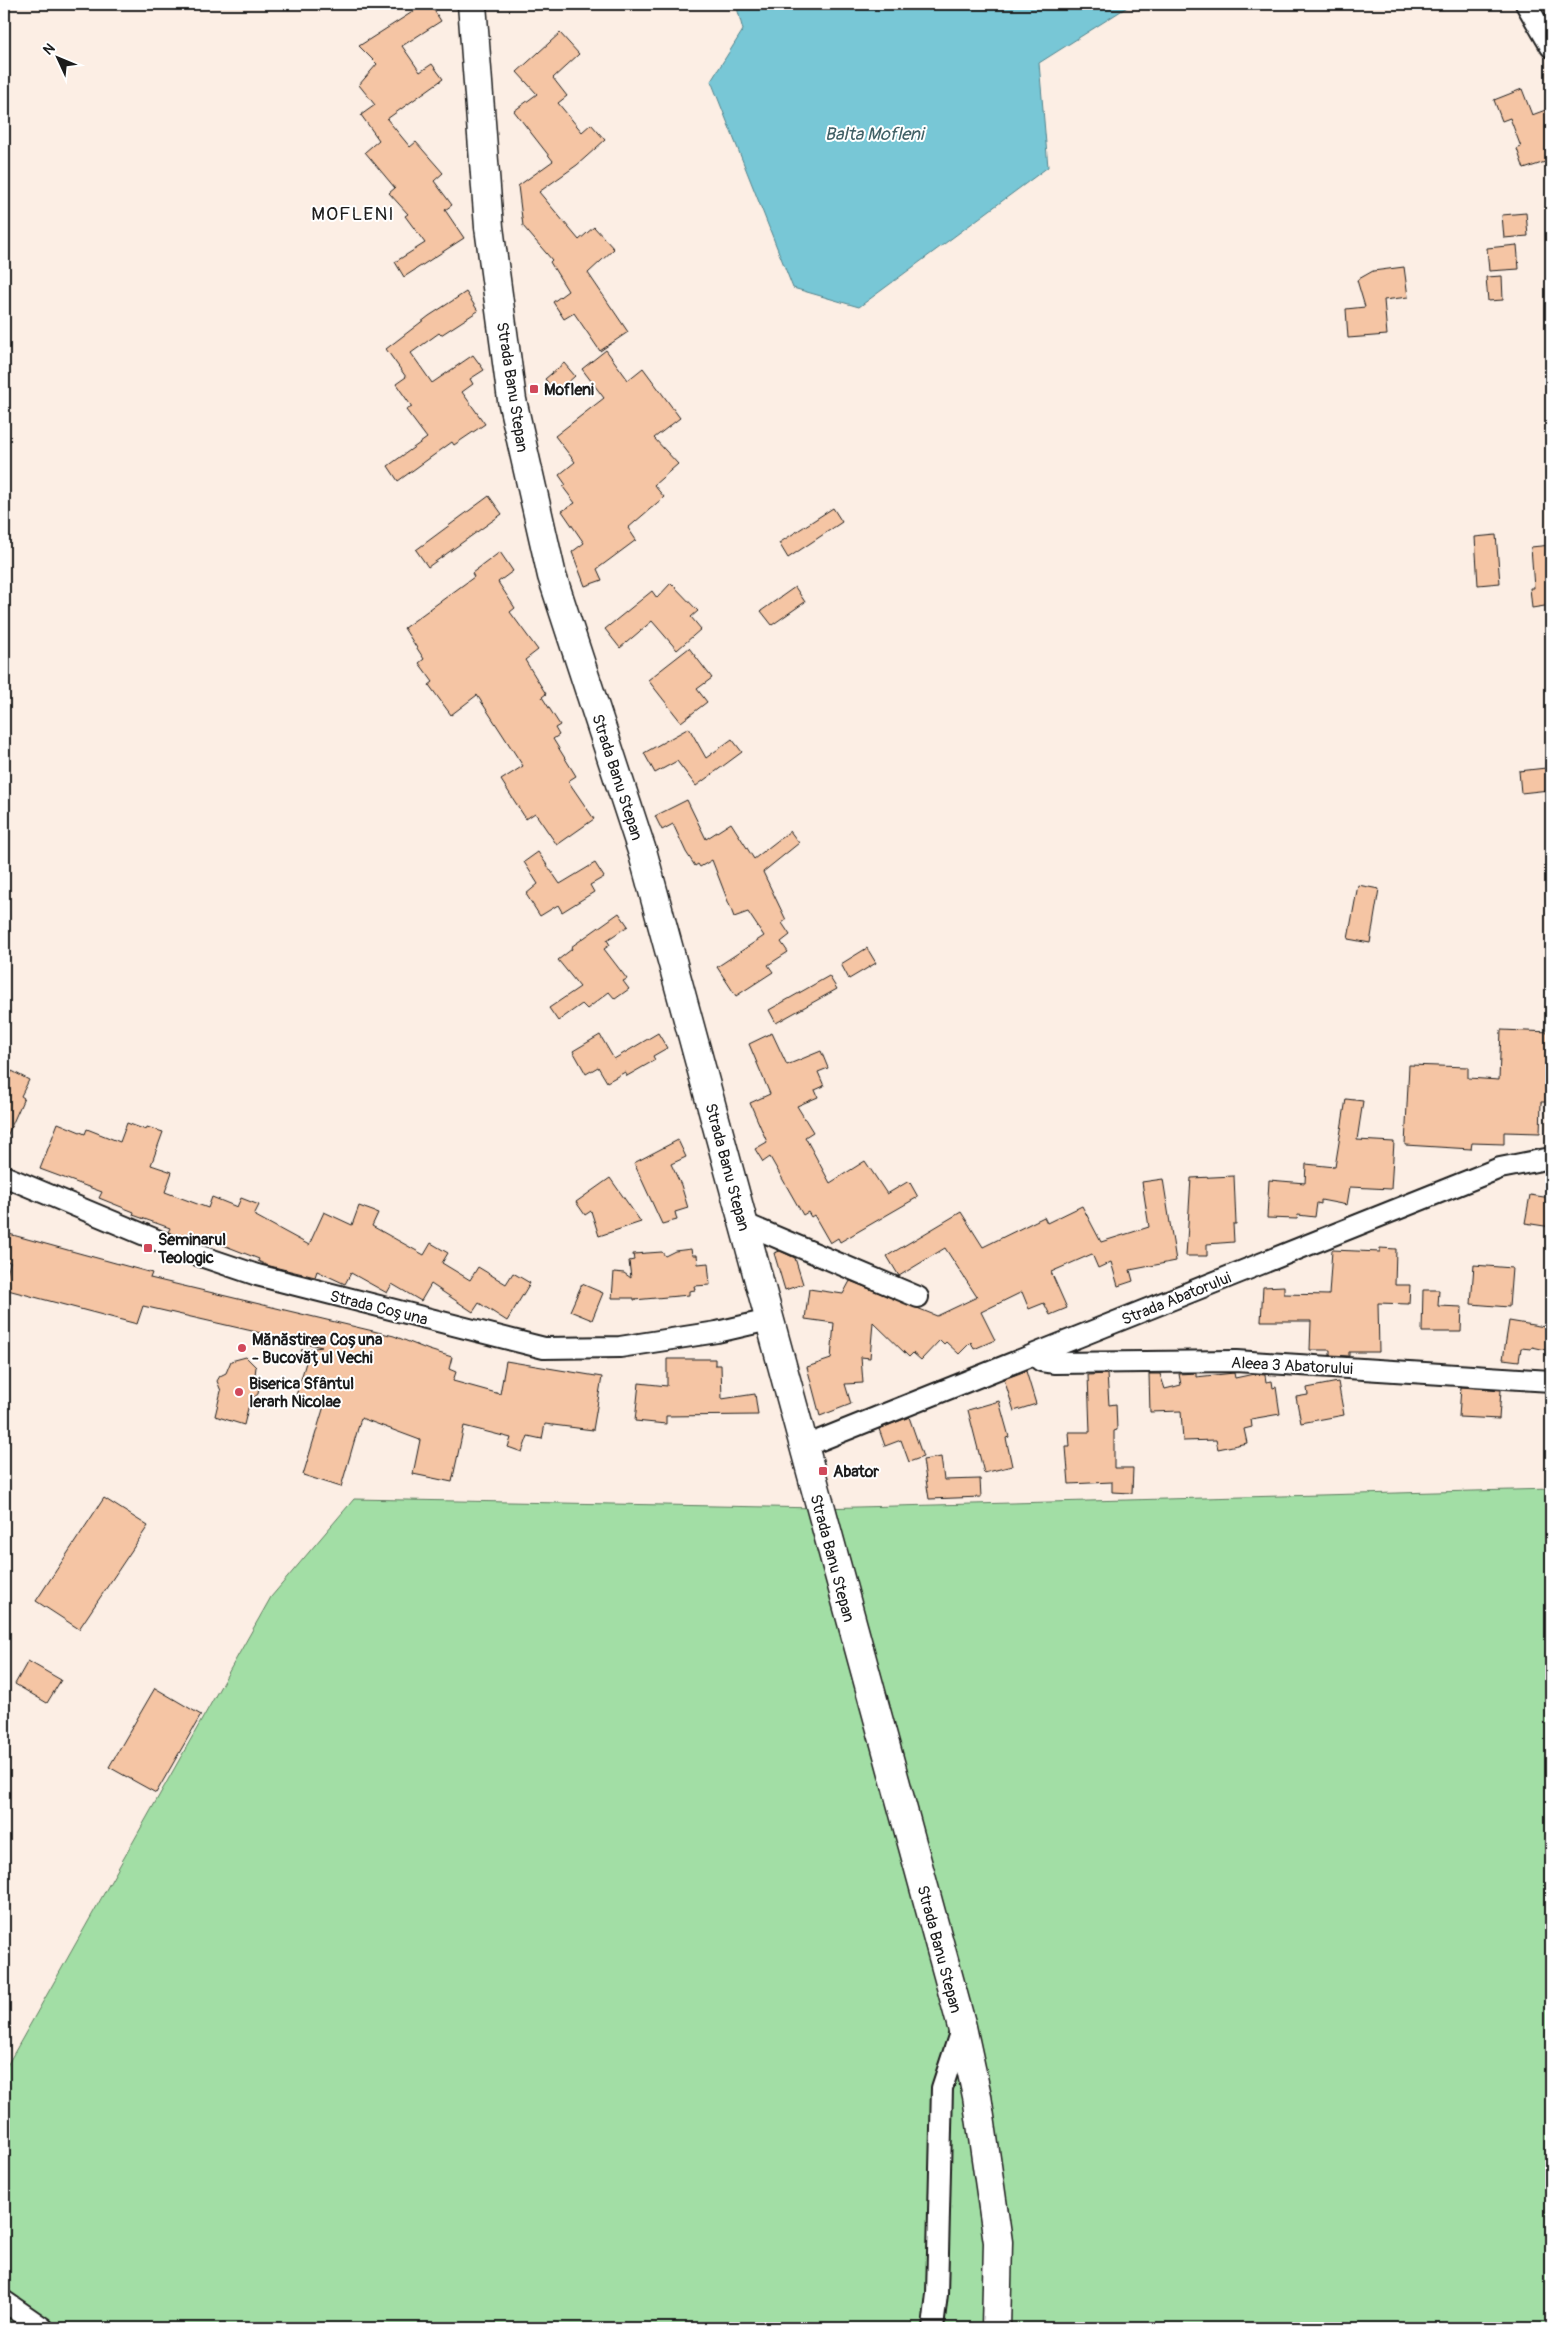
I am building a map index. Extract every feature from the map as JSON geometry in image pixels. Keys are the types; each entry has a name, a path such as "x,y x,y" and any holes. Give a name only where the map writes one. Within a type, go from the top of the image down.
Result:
{"main road":[{"name":"Strada Banu Stepan","path":"472,4 489,227 512,400 530,485 552,576 643,854 962,2027 977,2096 998,2242 996,2328"}],"street":[{"path":"1526,4 1551,47"},
{"name":"Strada Abatorului","path":"803,1447 1500,1168 1551,1158"},
{"name":"Strada Coșuna","path":"4,1176 171,1246 257,1275 544,1348 620,1347 717,1332 769,1320"},
{"path":"743,1223 918,1298"},
{"name":"Aleea 3 Abatorului","path":"1034,1355 1041,1360 1055,1363 1236,1361 1551,1381"},
{"path":"933,2328 937,2294 942,2088 962,2027"},
{"path":"4,2300 43,2328"}],"green space":[{"path":"1551,1489 1551,2328 4,2328 4,2071 271,1597 354,1499 819,1508"}],"water":[{"name":"Balta Mofleni","path":"736,4 1132,4 1039,63 1048,167 859,307 793,288 711,81 743,30"}],"building":[{"path":"425,4 430,4 441,21 402,46 420,72 432,64 443,79 387,119 410,147 416,142 443,173 434,181 452,205 445,210 464,238 404,277 395,262 425,243 405,216 408,214 389,193 395,188 365,152 379,140 361,115 375,105 359,85 377,64 359,46"},
{"path":"560,33 579,54 553,78 567,96 558,103 582,132 591,124 605,140 577,165 539,192 579,240 594,227 614,249 588,273 628,332 600,351 574,313 564,319 553,302 568,291 550,262 552,260 523,226 518,186 553,161 514,111 537,94 517,72"},
{"path":"1522,89 1532,115 1551,108 1551,160 1524,169 1517,149 1521,147 1510,118 1502,121 1494,100"},
{"path":"1526,213 1528,236 1504,238 1502,215"},
{"path":"1517,245 1519,269 1489,271 1487,248"},
{"path":"1404,267 1408,297 1384,300 1387,335 1348,338 1346,309 1365,307 1357,280 1373,271"},
{"path":"1502,276 1503,300 1488,301 1486,277"},
{"path":"466,292 478,311 441,335 439,333 411,353 432,383 473,355 484,370 470,379 473,384 462,392 485,424 454,445 452,442 398,481 388,466 427,438 406,410 412,407 396,384 406,377 386,349 429,316"},
{"path":"606,350 628,380 643,368 680,418 654,438 678,464 654,485 664,497 628,528 636,540 597,569 602,580 585,586 572,552 584,543 562,511 575,503 563,487 566,485 559,475 575,462 555,436 604,398 582,369"},
{"path":"564,363 575,376 556,393 545,379"},
{"path":"489,496 502,514 428,567 416,550"},
{"path":"833,508 842,522 788,558 779,543"},
{"path":"1496,535 1500,583 1478,585 1475,537"},
{"path":"1551,545 1551,605 1532,608 1530,588 1534,588 1531,547"},
{"path":"500,552 513,571 498,582 515,608 510,612 538,650 525,660 546,694 542,697 560,725 555,728 559,735 553,739 576,776 568,781 594,819 557,845 535,813 526,819 501,780 523,766 477,695 451,715 429,685 433,682 419,663 424,659 404,628 474,577 472,573"},
{"path":"671,583 698,611 691,617 701,629 677,650 652,621 620,648 605,629 652,591 657,598"},
{"path":"795,587 805,602 772,625 761,611"},
{"path":"689,648 712,678 697,689 707,702 681,722 648,680"},
{"path":"689,728 706,758 732,739 742,752 696,786 677,761 655,773 644,753"},
{"path":"1546,768 1549,790 1521,793 1519,771"},
{"path":"687,800 706,839 731,823 754,859 790,831 799,843 763,872 786,920 782,923 790,935 781,942 788,952 768,965 773,972 736,996 717,967 764,936 748,912 734,917 712,860 700,867 698,864 695,866 673,824 662,830 655,816"},
{"path":"538,852 560,884 595,863 604,877 590,885 594,892 562,912 558,905 540,916 526,894 538,884 524,862"},
{"path":"1358,885 1379,889 1370,943 1348,939"},
{"path":"619,913 628,926 607,940 610,945 604,949 627,979 623,981 629,989 615,999 609,992 587,1009 582,1004 558,1021 549,1008 580,987 558,960 572,949 571,947"},
{"path":"867,948 876,963 849,979 841,964"},
{"path":"829,976 837,989 776,1023 769,1010"},
{"path":"1501,1030 1551,1032 1551,1058 1548,1058 1546,1102 1541,1102 1540,1133 1504,1132 1504,1144 1472,1143 1471,1149 1405,1145 1409,1065 1468,1067 1468,1078 1499,1080"},
{"path":"658,1033 667,1048 653,1056 655,1060 627,1076 625,1072 607,1082 598,1067 586,1074 573,1051 600,1035 614,1059"},
{"path":"772,1033 787,1065 821,1051 828,1068 818,1072 824,1086 815,1090 818,1097 797,1106 813,1132 805,1137 830,1183 865,1161 887,1194 909,1181 918,1197 840,1242 838,1238 830,1243 814,1215 811,1217 808,1212 803,1215 770,1157 763,1162 755,1149 767,1142 750,1103 770,1094 749,1044"},
{"path":"12,1071 29,1080 21,1096 24,1098 4,1143 4,1088"},
{"path":"1346,1099 1363,1101 1357,1140 1394,1142 1391,1189 1350,1187 1347,1205 1321,1200 1321,1204 1317,1203 1315,1217 1298,1215 1297,1219 1267,1218 1269,1180 1305,1183 1306,1164 1335,1167"},
{"path":"58,1123 85,1134 87,1129 120,1142 127,1123 146,1130 147,1127 163,1132 151,1165 172,1172 165,1192 208,1208 212,1197 237,1207 241,1198 259,1205 254,1215 309,1245 324,1212 352,1225 359,1206 378,1213 372,1226 424,1255 431,1243 448,1253 442,1263 470,1280 478,1267 506,1284 513,1273 530,1283 507,1321 479,1303 473,1312 431,1284 421,1301 392,1284 387,1293 351,1273 345,1284 317,1271 315,1277 266,1265 258,1261 259,1259 190,1232 187,1239 175,1235 168,1232 170,1228 133,1215 134,1212 99,1198 102,1192 40,1169"},
{"path":"678,1140 686,1157 671,1164 681,1185 688,1208 675,1212 677,1220 662,1224 634,1163"},
{"path":"1234,1176 1236,1224 1233,1224 1234,1242 1207,1244 1207,1256 1186,1256 1191,1178"},
{"path":"610,1178 641,1222 599,1236 591,1211 585,1215 576,1202"},
{"path":"1163,1179 1176,1261 1130,1270 1133,1281 1118,1286 1111,1262 1098,1268 1092,1254 1051,1272 1067,1308 1050,1315 1044,1303 1029,1309 1022,1292 981,1312 995,1340 974,1349 971,1342 959,1354 946,1342 944,1344 940,1340 921,1360 913,1353 909,1357 873,1322 870,1358 861,1357 863,1383 845,1384 851,1404 820,1416 807,1367 831,1359 834,1323 805,1319 809,1289 843,1294 850,1281 937,1316 977,1297 945,1248 899,1276 887,1256 961,1212 983,1247 1044,1217 1047,1223 1082,1206 1101,1242 1149,1227 1142,1182"},
{"path":"1530,1195 1551,1198 1551,1227 1525,1223"},
{"path":"9,1234 152,1273 150,1278 394,1336 452,1357 449,1369 456,1372 453,1381 500,1394 506,1361 602,1377 593,1430 545,1424 542,1439 528,1436 522,1452 508,1447 511,1438 464,1426 452,1482 413,1474 420,1440 361,1418 341,1487 303,1475 324,1406 295,1399 307,1359 301,1350 322,1347 143,1306 137,1324 4,1289 10,1262 4,1261"},
{"path":"1380,1248 1396,1249 1395,1285 1410,1285 1409,1304 1378,1303 1379,1352 1349,1352 1349,1356 1330,1355 1330,1350 1310,1350 1311,1321 1261,1321 1263,1287 1284,1286 1284,1294 1329,1295 1332,1250 1380,1252"},
{"path":"691,1249 692,1255 697,1255 698,1264 708,1263 710,1285 694,1286 695,1290 689,1291 689,1295 634,1300 634,1298 612,1298 614,1272 624,1273 631,1278 629,1261 634,1260 633,1254 662,1252 665,1256 675,1251"},
{"path":"780,1251 795,1258 803,1284 785,1290 774,1253"},
{"path":"1474,1265 1512,1268 1509,1307 1471,1304"},
{"path":"582,1284 603,1293 592,1320 570,1311"},
{"path":"1423,1290 1439,1290 1438,1306 1462,1307 1461,1332 1422,1332"},
{"path":"1509,1321 1551,1328 1551,1351 1532,1347 1531,1349 1521,1348 1519,1361 1503,1359"},
{"name":"Biserica Sfântul Ierarh Nicolae","path":"246,1357 256,1367 254,1382 259,1388 258,1394 250,1400 244,1425 215,1416 221,1391 217,1381 220,1376 226,1373 231,1361"},
{"path":"667,1359 715,1359 715,1365 721,1365 722,1399 755,1394 758,1415 666,1416 666,1424 635,1421 639,1383 667,1386"},
{"path":"1026,1371 1036,1404 1014,1411 1004,1379"},
{"path":"1196,1373 1196,1377 1234,1373 1235,1378 1254,1374 1265,1375 1266,1382 1272,1381 1273,1388 1276,1387 1280,1414 1251,1419 1252,1427 1244,1429 1247,1443 1218,1449 1216,1440 1183,1441 1181,1411 1150,1412 1149,1374 1160,1374 1165,1389 1181,1385 1179,1374"},
{"path":"1107,1374 1109,1405 1116,1404 1117,1430 1114,1431 1114,1468 1133,1468 1132,1493 1112,1492 1112,1482 1069,1484 1066,1447 1070,1447 1069,1432 1090,1432 1088,1375"},
{"path":"1338,1382 1344,1415 1301,1423 1296,1397 1308,1395 1307,1388"},
{"path":"1461,1387 1501,1390 1499,1419 1459,1417"},
{"path":"999,1401 1009,1437 1006,1438 1012,1466 984,1473 968,1410"},
{"path":"909,1417 923,1457 909,1462 901,1440 885,1446 879,1429"},
{"path":"941,1457 944,1480 980,1479 981,1497 929,1499 923,1460"},
{"path":"104,1498 148,1526 79,1629 36,1601"},
{"path":"28,1661 61,1680 47,1703 15,1684"},
{"path":"155,1688 201,1715 156,1793 109,1767"}],"place":[{"name":"Mofleni","path":"534,389"},
{"name":"Seminarul Teologic","path":"148,1248"},
{"name":"Mănăstirea Coșuna - Bucovățul Vechi","path":"242,1348"},
{"name":"Biserica Sfântul Ierarh Nicolae","path":"239,1392"},
{"name":"Abator","path":"823,1471"}],"district":[{"name":"MOFLENI","path":"353,213"}]}
